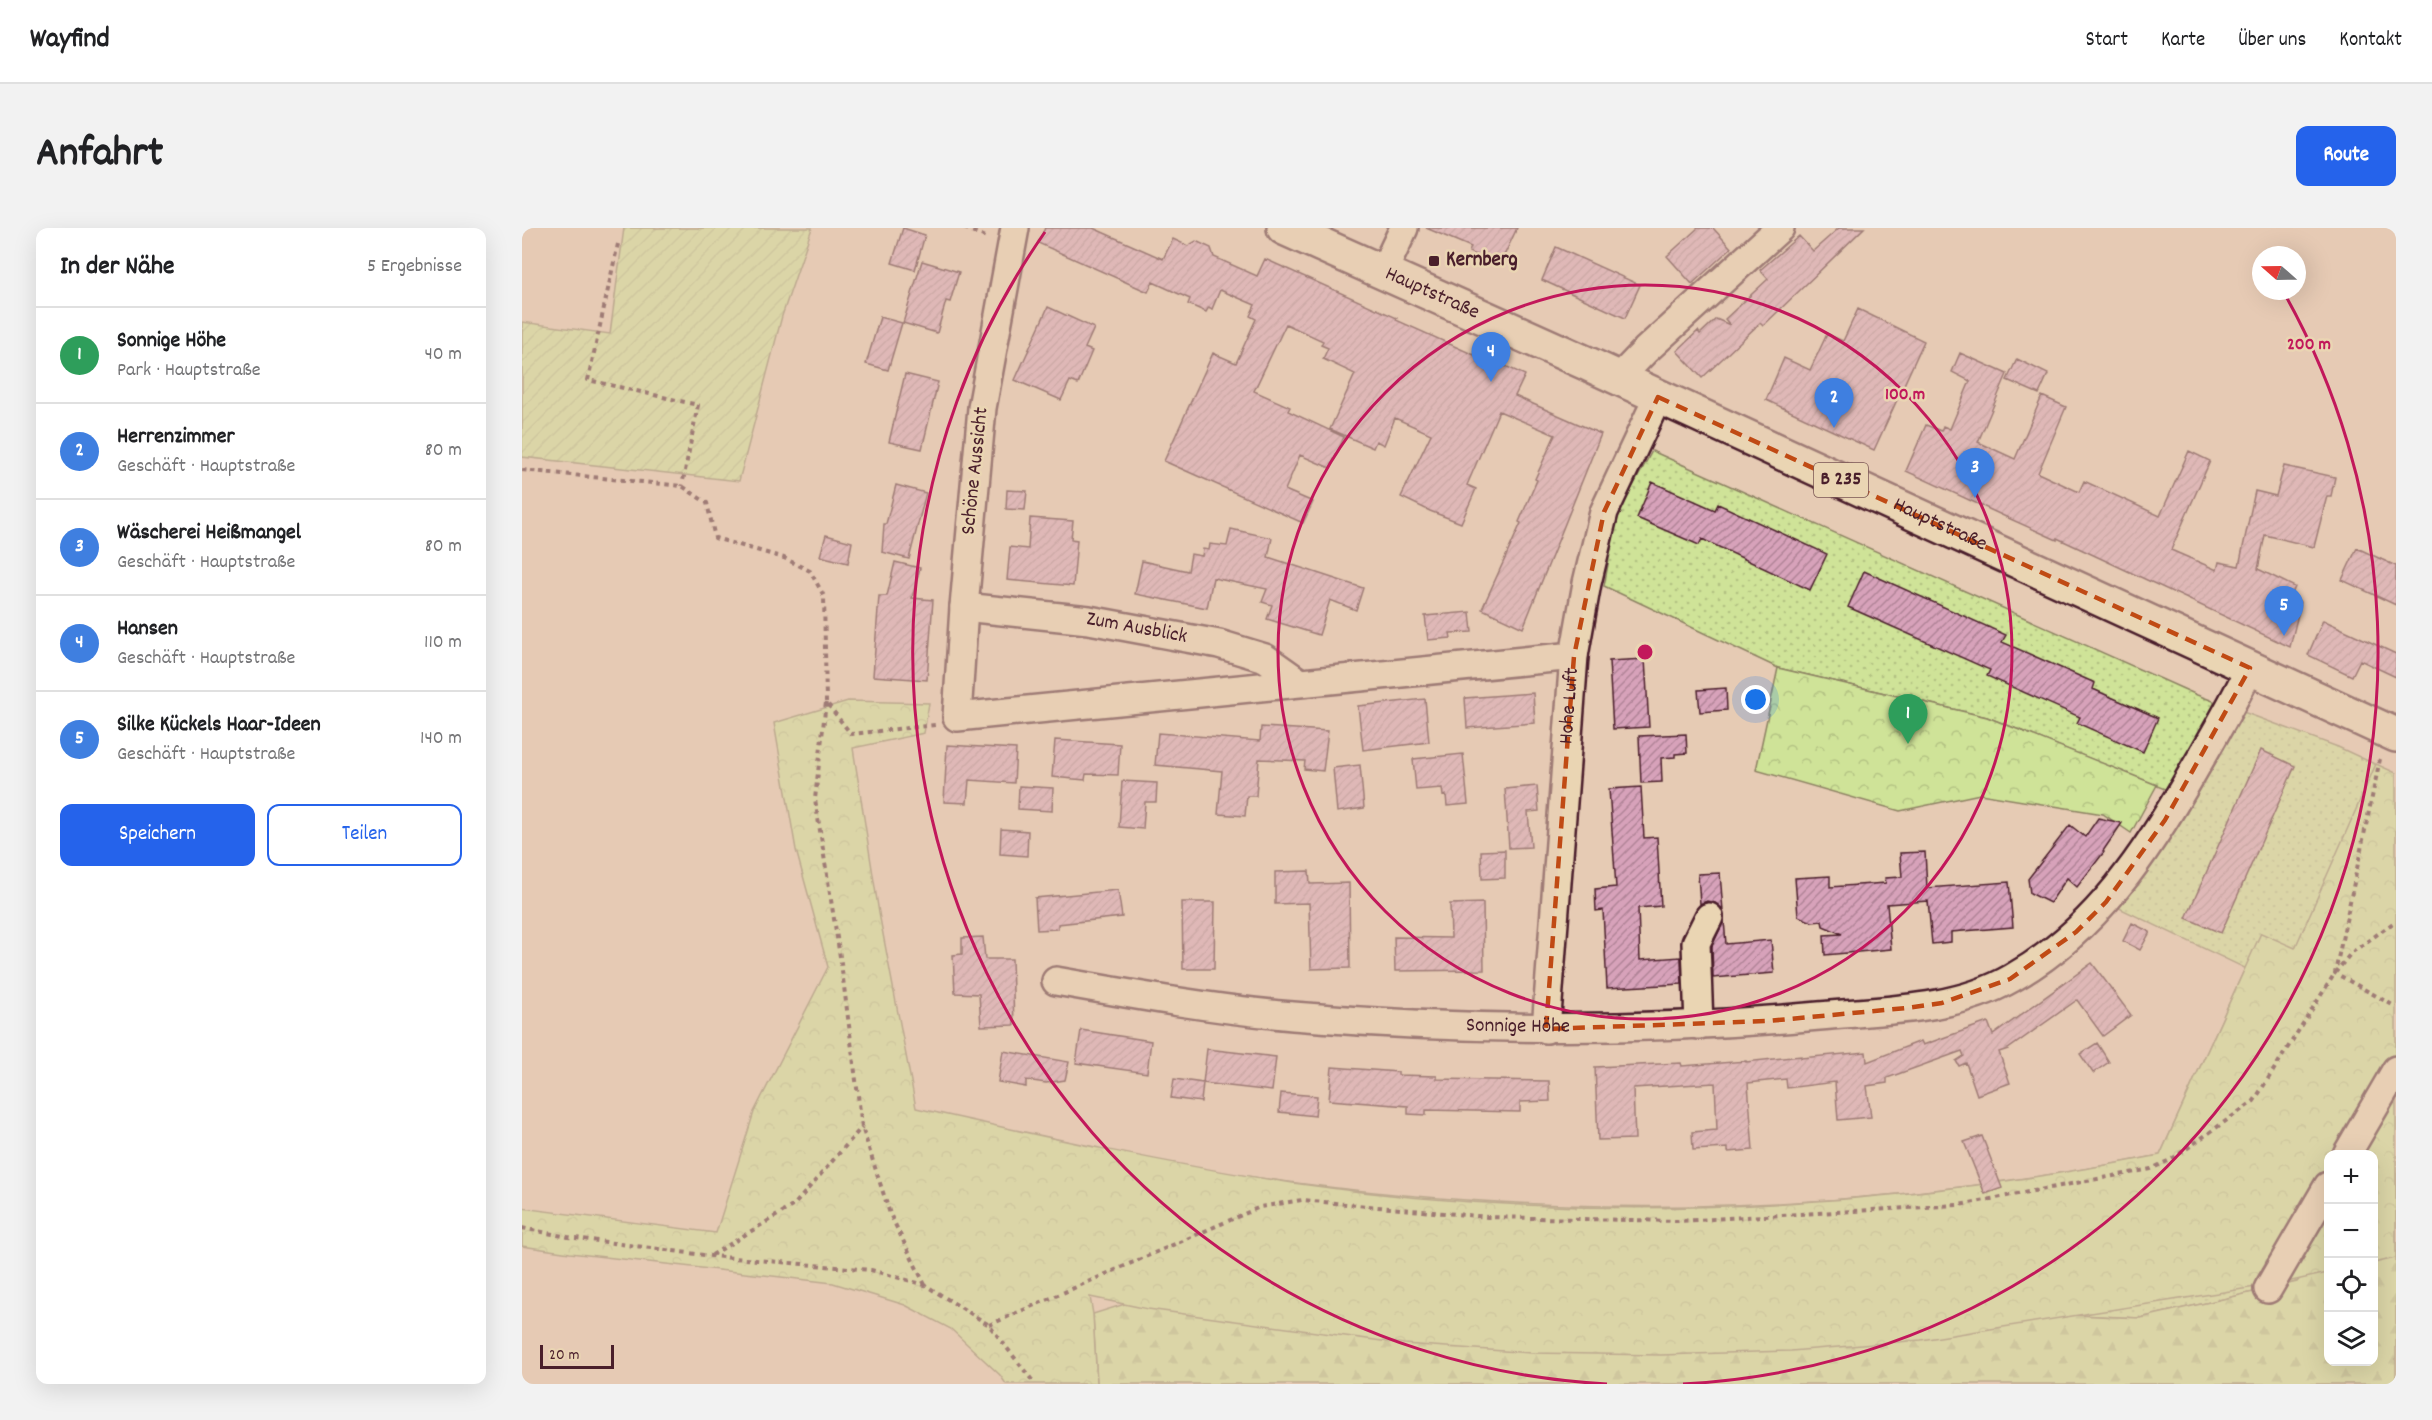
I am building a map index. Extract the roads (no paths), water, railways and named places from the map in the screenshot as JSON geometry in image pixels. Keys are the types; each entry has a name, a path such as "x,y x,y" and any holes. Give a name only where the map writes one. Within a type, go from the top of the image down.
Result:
{"main road":[{"name":"Hauptstraße","path":"1284,228 1619,378 2250,668 2388,746"}],"street":[{"name":"Schöne Aussicht","path":"1016,228 982,408 964,607 957,717 1299,682"},
{"path":"1383,272 1404,228"},
{"path":"1619,378 1654,342 1780,228"},
{"name":"Hohe Luft","path":"1546,1029 1574,656 1587,584 1604,512 1658,397"},
{"name":"Zum Ausblick","path":"964,607 1089,620 1219,645 1265,658 1299,682"},
{"path":"1299,682 1574,656"},
{"name":"Sonnige Höhe","path":"1056,981 1178,1002 1291,1016 1448,1027 1628,1028 1768,1021 1942,1003 1979,993 2010,979 2044,958 2076,932 2106,902 2151,842 2182,792 2250,668"},
{"path":"1700,1024 1696,944 1709,916"},
{"path":"2350,1150 2396,1070"},
{"path":"2268,1289 2324,1193"}],"place":[{"name":"Kernberg","path":"1434,261"},
{"name":"Hansen","path":"1491,382"},
{"name":"Herrenzimmer","path":"1834,428"},
{"name":"Wäscherei Heißmangel","path":"1975,498"},
{"name":"Silke Kückels Haar-Ideen","path":"2284,636"},
{"name":"Sonnige Höhe","path":"1908,744"}]}
